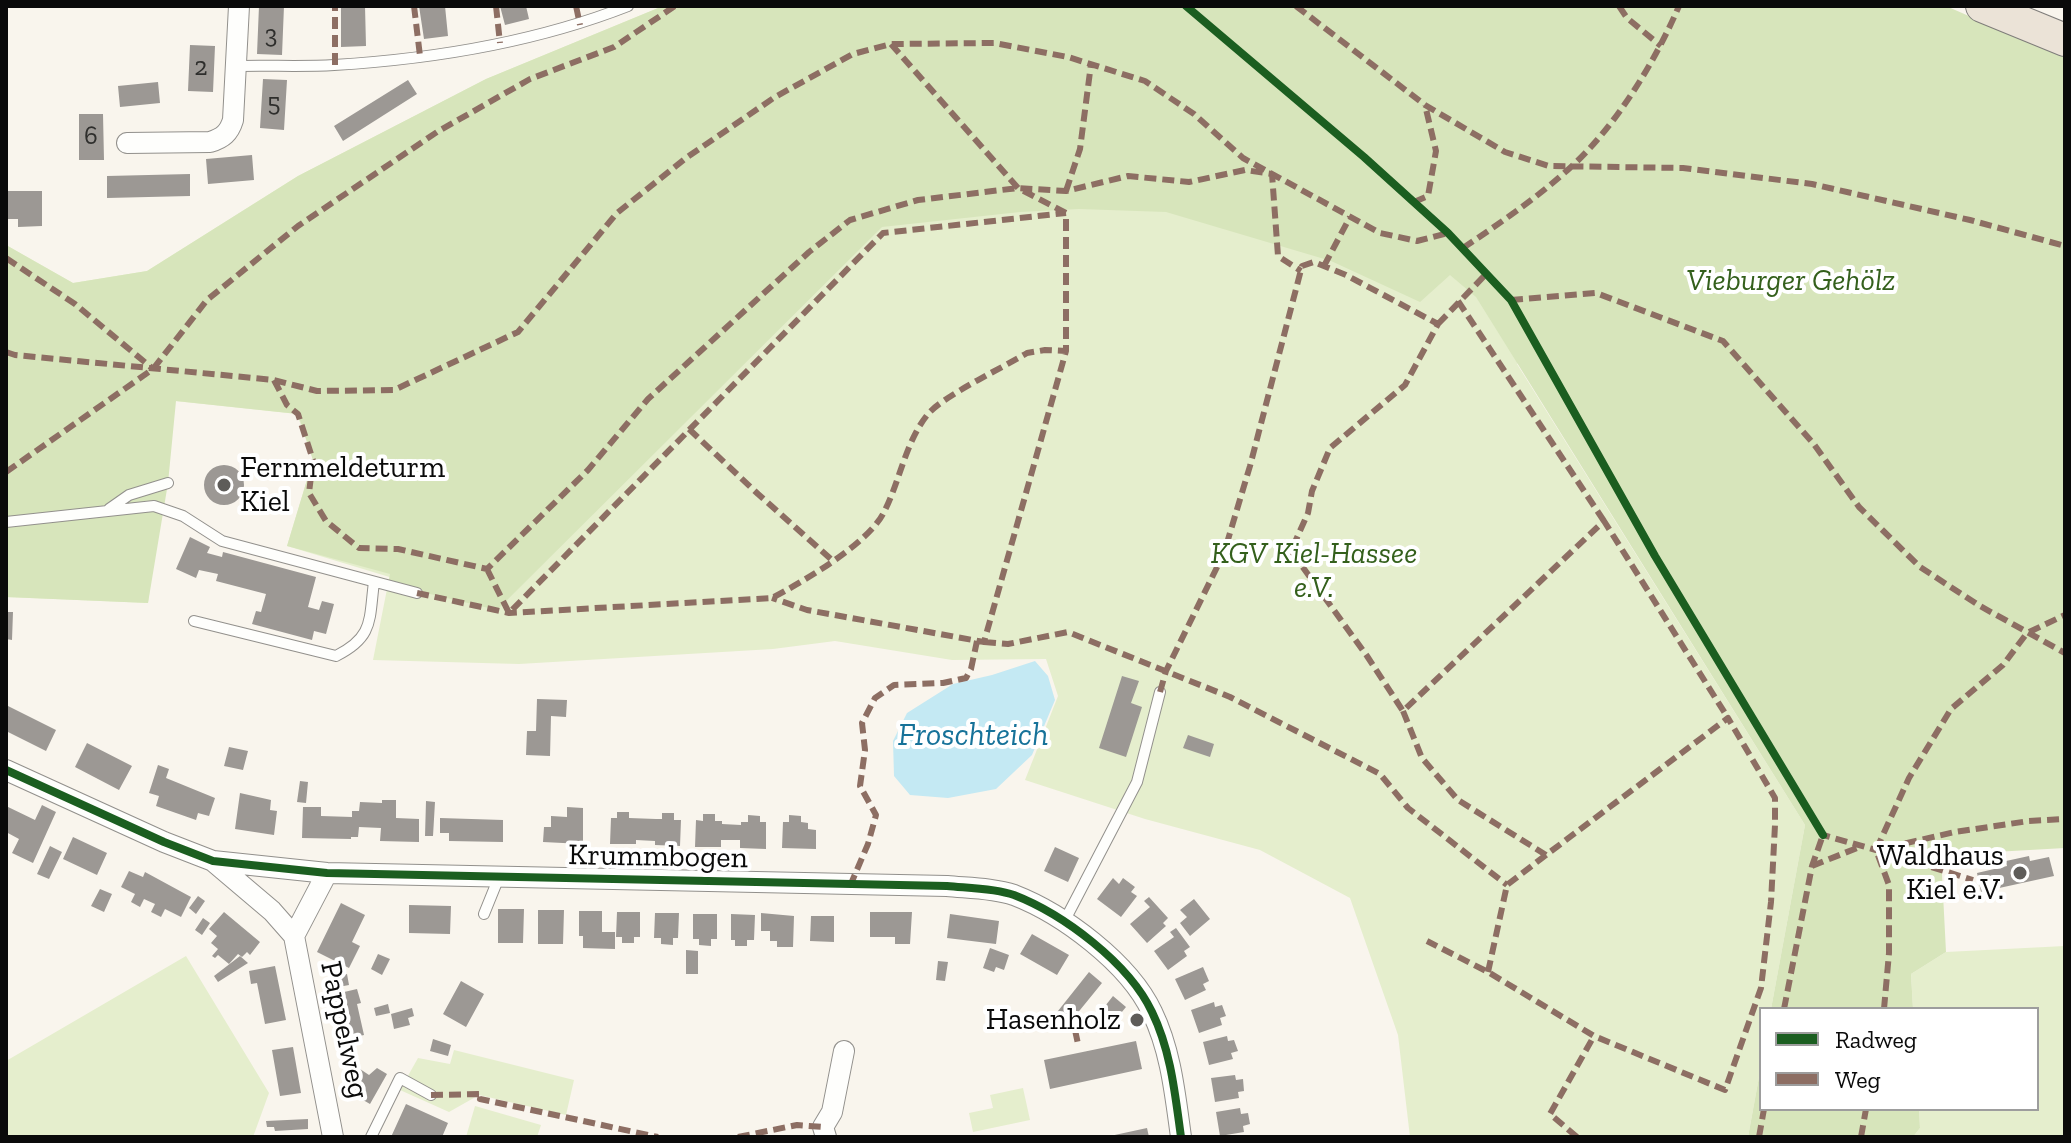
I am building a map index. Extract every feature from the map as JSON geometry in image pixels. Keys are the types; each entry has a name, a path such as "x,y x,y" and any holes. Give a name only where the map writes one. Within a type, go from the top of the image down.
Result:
{"main road":[{"path":"1982,6 2065,40"}],"street":[{"path":"127,143 210,142 227,133 233,120 239,6"},
{"name":"Krummbogen","path":"6,770 213,861 327,873 947,886 1011,894 1065,920 1116,961 1152,1010 1171,1063 1181,1137"},
{"name":"Krummbogen","path":"213,861 272,911 294,936"},
{"path":"294,936 327,873"},
{"name":"Pappelweg","path":"294,936 333,1137"},
{"path":"826,1137 823,1127 832,1112 844,1051"}],"lane":[{"path":"236,66 335,65 433,54 580,25 628,6"},
{"path":"107,511 129,495 168,483"},
{"path":"6,522 154,506 183,516 222,541 417,593"},
{"path":"194,621 336,656 355,646 367,629 374,582"},
{"path":"1065,920 1137,782 1160,692"},
{"path":"484,914 499,877"},
{"path":"371,1137 400,1078 431,1095"}],"green space":[{"name":"KGV Kiel-Hassee e.V.","path":"663,6 1896,6 1517,364 1805,825 1771,1007 1759,1007 1759,1077 1748,1137 1410,1137 1398,1035 1350,898 1260,850 1145,819 1025,780 1058,696 1046,659 952,660 835,641 773,649 519,664 373,660 388,584 492,608 287,546 313,460 297,414 175,401 148,603 6,597 6,245 73,283 147,271 298,176 486,79"},
{"name":"Vieburger Gehölz","path":"663,6 1946,6 2065,58 2065,848 1941,855 1946,952 1911,974 1913,1007 1771,1007 1805,825 1476,297 1450,275 1420,302 1331,261 1166,212 1079,209 1020,212 882,227 497,610 388,584 390,574 287,546 313,460 298,414 176,401 168,483 148,603 6,597 6,245 73,283 147,271 298,176 486,79"},
{"path":"2065,946 2065,1137 1913,1137 1920,1128 1919,1111 2039,1111 2039,1007 1913,1007 1911,974 1946,952"},
{"path":"186,956 269,1093 253,1137 6,1137 6,1061"},
{"path":"454,1050 574,1080 566,1115 479,1095 449,1112 400,1090 418,1058 450,1064"},
{"path":"1759,1077 1759,1111 1919,1111 1920,1128 1913,1137 1748,1137"},
{"path":"1023,1088 1030,1120 973,1132 969,1113 993,1108 990,1095"},
{"path":"475,1106 541,1125 537,1137 466,1137"}],"water":[{"name":"Froschteich","path":"1035,661 1048,676 1055,700 1032,755 996,789 948,798 910,795 894,776 893,741 907,713 953,684"}],"building":[{"path":"259,6 284,6 282,55 257,54"},
{"path":"341,6 365,6 366,46 341,47"},
{"path":"419,6 445,6 448,36 424,39"},
{"path":"500,6 526,6 529,19 505,25"},
{"path":"190,45 215,46 213,92 188,91"},
{"path":"263,79 287,80 284,130 260,128"},
{"path":"408,80 417,94 343,141 334,126"},
{"path":"158,82 160,103 120,107 118,86"},
{"path":"79,114 103,114 104,160 79,160"},
{"path":"252,155 254,180 208,184 206,159"},
{"path":"190,174 190,196 107,198 107,176"},
{"path":"6,191 42,191 42,226 18,227 18,219 6,219"},
{"name":"Fernmeldeturm Kiel","path":"224,465 238,471 244,485 238,499 224,505 210,499 204,485 210,471"},
{"path":"190,537 210,547 207,553 222,557 223,552 316,577 308,607 319,610 322,601 334,604 326,634 314,631 312,640 252,624 256,611 261,612 266,594 216,581 218,574 199,570 196,578 176,569"},
{"path":"6,612 13,612 12,640 6,639"},
{"path":"1122,676 1139,681 1131,703 1142,707 1126,757 1099,748"},
{"path":"537,699 567,700 566,717 551,716 550,756 526,755 527,731 536,731"},
{"path":"6,705 56,730 46,751 6,731"},
{"path":"1188,735 1214,744 1210,757 1183,748"},
{"path":"87,743 132,766 119,790 75,767"},
{"path":"229,747 248,751 243,770 224,766"},
{"path":"158,765 169,769 166,778 215,798 209,816 198,813 196,820 156,806 159,796 149,793"},
{"path":"300,781 308,782 306,803 297,802"},
{"path":"240,793 271,800 270,810 277,811 274,835 235,829"},
{"path":"382,800 396,800 396,818 419,819 419,842 380,841 381,828 359,827 358,837 351,839 302,838 303,807 321,807 321,816 352,817 352,811 359,811 360,802 382,803"},
{"path":"426,801 435,802 433,836 425,836"},
{"path":"42,805 56,812 33,863 12,853 19,839 6,832 6,806 35,820"},
{"path":"567,807 583,808 583,844 543,842 544,827 551,827 551,816 567,817"},
{"path":"617,812 629,812 629,818 656,819 662,819 662,813 674,813 674,820 681,820 680,846 636,840 636,844 610,844 611,818 617,818"},
{"path":"703,814 715,814 715,821 722,821 722,824 741,825 741,822 748,822 748,815 760,816 760,822 766,822 766,849 740,848 740,840 721,840 721,847 695,847 696,820 703,821"},
{"path":"789,815 801,816 801,822 808,823 808,829 816,830 816,849 782,848 783,822 789,822"},
{"path":"440,818 503,820 503,842 449,841 449,833 440,833"},
{"path":"73,837 107,853 97,875 63,859"},
{"path":"50,846 62,852 49,879 37,874"},
{"path":"1055,847 1079,858 1068,882 1044,871"},
{"name":"Waldhaus Kiel e.V.","path":"2029,856 2030,861 2049,857 2054,876 1981,892 1977,873 2007,866 2006,861"},
{"path":"129,871 143,877 145,872 191,897 181,917 165,909 161,917 151,912 155,904 144,899 140,907 131,902 135,894 121,887"},
{"path":"1113,878 1119,884 1123,878 1135,887 1131,892 1137,896 1121,917 1097,899"},
{"path":"100,889 112,894 104,912 91,906"},
{"path":"198,896 205,901 196,914 189,908"},
{"path":"1149,897 1168,918 1163,923 1166,926 1147,943 1130,924 1150,907 1144,901"},
{"path":"1194,899 1210,919 1190,936 1180,923 1187,917 1180,910"},
{"path":"341,903 365,915 352,942 360,946 349,968 317,952"},
{"path":"409,905 451,906 450,934 409,933"},
{"path":"498,909 524,909 523,943 498,943"},
{"path":"538,910 564,910 563,944 538,944"},
{"path":"579,911 602,911 602,932 615,932 615,949 583,948 583,936 579,936"},
{"path":"224,912 260,942 250,955 247,952 242,957 238,954 229,964 218,955 215,958 212,956 218,949 211,943 217,936 209,929"},
{"path":"617,912 640,912 640,937 634,937 634,943 622,943 622,937 616,937"},
{"path":"870,912 912,912 910,944 895,944 895,937 870,937"},
{"path":"655,913 679,913 678,938 673,938 673,945 661,944 661,938 654,938"},
{"path":"761,913 794,916 793,947 777,947 777,941 770,941 770,931 761,931"},
{"path":"693,914 717,914 717,939 711,939 711,946 699,945 699,939 693,939"},
{"path":"731,914 755,915 754,940 747,940 747,946 735,946 735,940 731,940"},
{"path":"950,914 999,921 996,944 947,938"},
{"path":"811,916 834,916 834,942 810,941"},
{"path":"203,918 210,923 202,935 195,930"},
{"path":"1176,928 1190,947 1184,951 1187,956 1168,970 1154,951 1174,937 1170,932"},
{"path":"1032,934 1069,955 1057,975 1020,954"},
{"path":"990,948 1009,955 1004,970 996,967 994,972 983,968"},
{"path":"686,950 698,951 698,974 686,974"},
{"path":"378,954 390,959 382,975 371,969"},
{"path":"240,956 248,963 218,982 214,976"},
{"path":"938,961 948,962 945,981 936,980"},
{"path":"275,966 286,1020 265,1024 257,983 251,984 249,971"},
{"path":"1203,967 1209,981 1203,984 1206,990 1185,1000 1175,979"},
{"path":"1089,972 1102,983 1067,1026 1054,1016"},
{"path":"347,974 349,985 333,988 331,978"},
{"path":"461,981 484,994 466,1027 443,1014"},
{"path":"357,989 364,1035 337,1041 327,996"},
{"path":"1113,996 1126,1007 1107,1030 1094,1020"},
{"path":"1214,1002 1215,1007 1222,1005 1226,1016 1220,1018 1222,1025 1199,1033 1191,1010"},
{"path":"388,1004 390,1013 376,1016 374,1008"},
{"path":"412,1008 414,1016 408,1018 410,1025 394,1029 391,1014"},
{"path":"1227,1036 1228,1041 1234,1040 1238,1051 1231,1053 1233,1059 1209,1065 1203,1042"},
{"path":"433,1039 451,1045 448,1056 430,1051"},
{"path":"1136,1041 1142,1069 1050,1089 1044,1060"},
{"path":"293,1047 301,1093 280,1096 272,1050"},
{"path":"357,1056 359,1064 342,1068 340,1061"},
{"path":"357,1067 369,1075 377,1068 387,1074 370,1104 344,1089"},
{"path":"1235,1075 1236,1080 1243,1079 1244,1091 1238,1092 1239,1098 1215,1102 1211,1078"},
{"path":"406,1104 448,1123 442,1137 391,1137"},
{"path":"1240,1108 1241,1114 1248,1113 1250,1124 1243,1126 1244,1132 1220,1136 1216,1112"},
{"path":"308,1119 308,1129 275,1131 274,1127 267,1127 266,1121"},
{"path":"1147,1128 1149,1137 1110,1137 1110,1136"}],"marked path":[{"path":"335,6 335,65"},
{"path":"414,6 420,56"},
{"path":"496,6 500,43"},
{"path":"576,6 580,25"},
{"path":"6,472 153,369 207,300 298,226 437,132 530,79 614,47 675,6"},
{"path":"1296,6 1425,105 1505,152 1549,166 1683,168 1812,184 1970,220 2065,246"},
{"path":"1619,6 1627,18 1661,46"},
{"path":"1463,248 1532,200 1588,151 1633,92 1679,6"},
{"path":"6,352 274,380 317,391 394,390 518,332 617,213 686,158 775,97 853,54 891,44 994,43 1068,57 1145,81 1194,114 1243,158 1380,233 1417,241 1448,233"},
{"path":"891,44 1018,188 1066,213 1066,351"},
{"path":"1066,191 1080,149 1091,64"},
{"path":"1414,202 1428,196 1436,151 1425,105"},
{"path":"274,380 287,405 298,414 313,460 309,493 326,521 359,548 398,549 487,569 588,470 648,399 809,252 850,220 918,200 1018,188 1066,191 1128,176 1189,182 1245,170 1272,174 1278,256 1301,271"},
{"path":"487,569 509,613 883,233 1066,213"},
{"path":"1324,266 1350,217"},
{"path":"6,258 75,304 153,369"},
{"path":"1160,692 1166,671 1224,553 1302,266 1314,262 1346,275 1438,324 1405,385 1330,448 1312,491 1308,513 1291,551 1403,711 1604,521 1728,718"},
{"path":"1438,324 1487,273"},
{"path":"1511,300 1596,293 1723,341 1813,443 1859,507 1920,567 1980,606 2065,653"},
{"path":"1458,301 1604,521"},
{"path":"417,593 509,613 772,598 849,550 875,526 889,502 920,425 936,407 1027,353 1066,351 984,642 807,610 772,598"},
{"path":"689,429 832,560"},
{"path":"1884,1007 1889,953 1889,885 1876,850 1909,778 1951,709 2003,665 2027,633 2065,615"},
{"path":"984,642 1008,644 1068,632 1230,697 1380,774 1408,808 1507,885"},
{"path":"850,886 868,844 876,815 860,786 865,750 862,723 875,698 894,685 943,683 966,678 977,641"},
{"path":"1403,711 1422,758 1458,800 1546,855 1728,718 1775,798 1771,902 1761,988 1725,1090 1594,1036 1488,972 1427,941"},
{"path":"1820,831 1823,835 1876,850 1955,832 2065,819"},
{"path":"1784,1007 1812,866 1823,835"},
{"path":"1812,866 1862,846"},
{"path":"1880,851 1973,880"},
{"path":"1488,972 1507,885 1546,855"},
{"path":"1075,1030 1078,1044"},
{"path":"1577,1137 1550,1114 1594,1036"},
{"path":"431,1095 482,1094 480,1099 658,1137"},
{"path":"1759,1137 1764,1111"},
{"path":"1861,1137 1866,1111"},
{"path":"738,1137 797,1125 823,1127"}],"cycle path":[{"path":"1186,6 1364,157 1448,233 1511,300 1655,556 1823,835"},
{"path":"6,770 213,861 327,873 947,886 1014,895 1053,914 1093,942 1128,976 1141,994 1164,1042 1181,1137"}],"place":[{"name":"Fernmeldeturm Kiel","path":"224,485"},
{"name":"Waldhaus Kiel e.V.","path":"2020,873"},
{"name":"Hasenholz","path":"1137,1020"}]}
